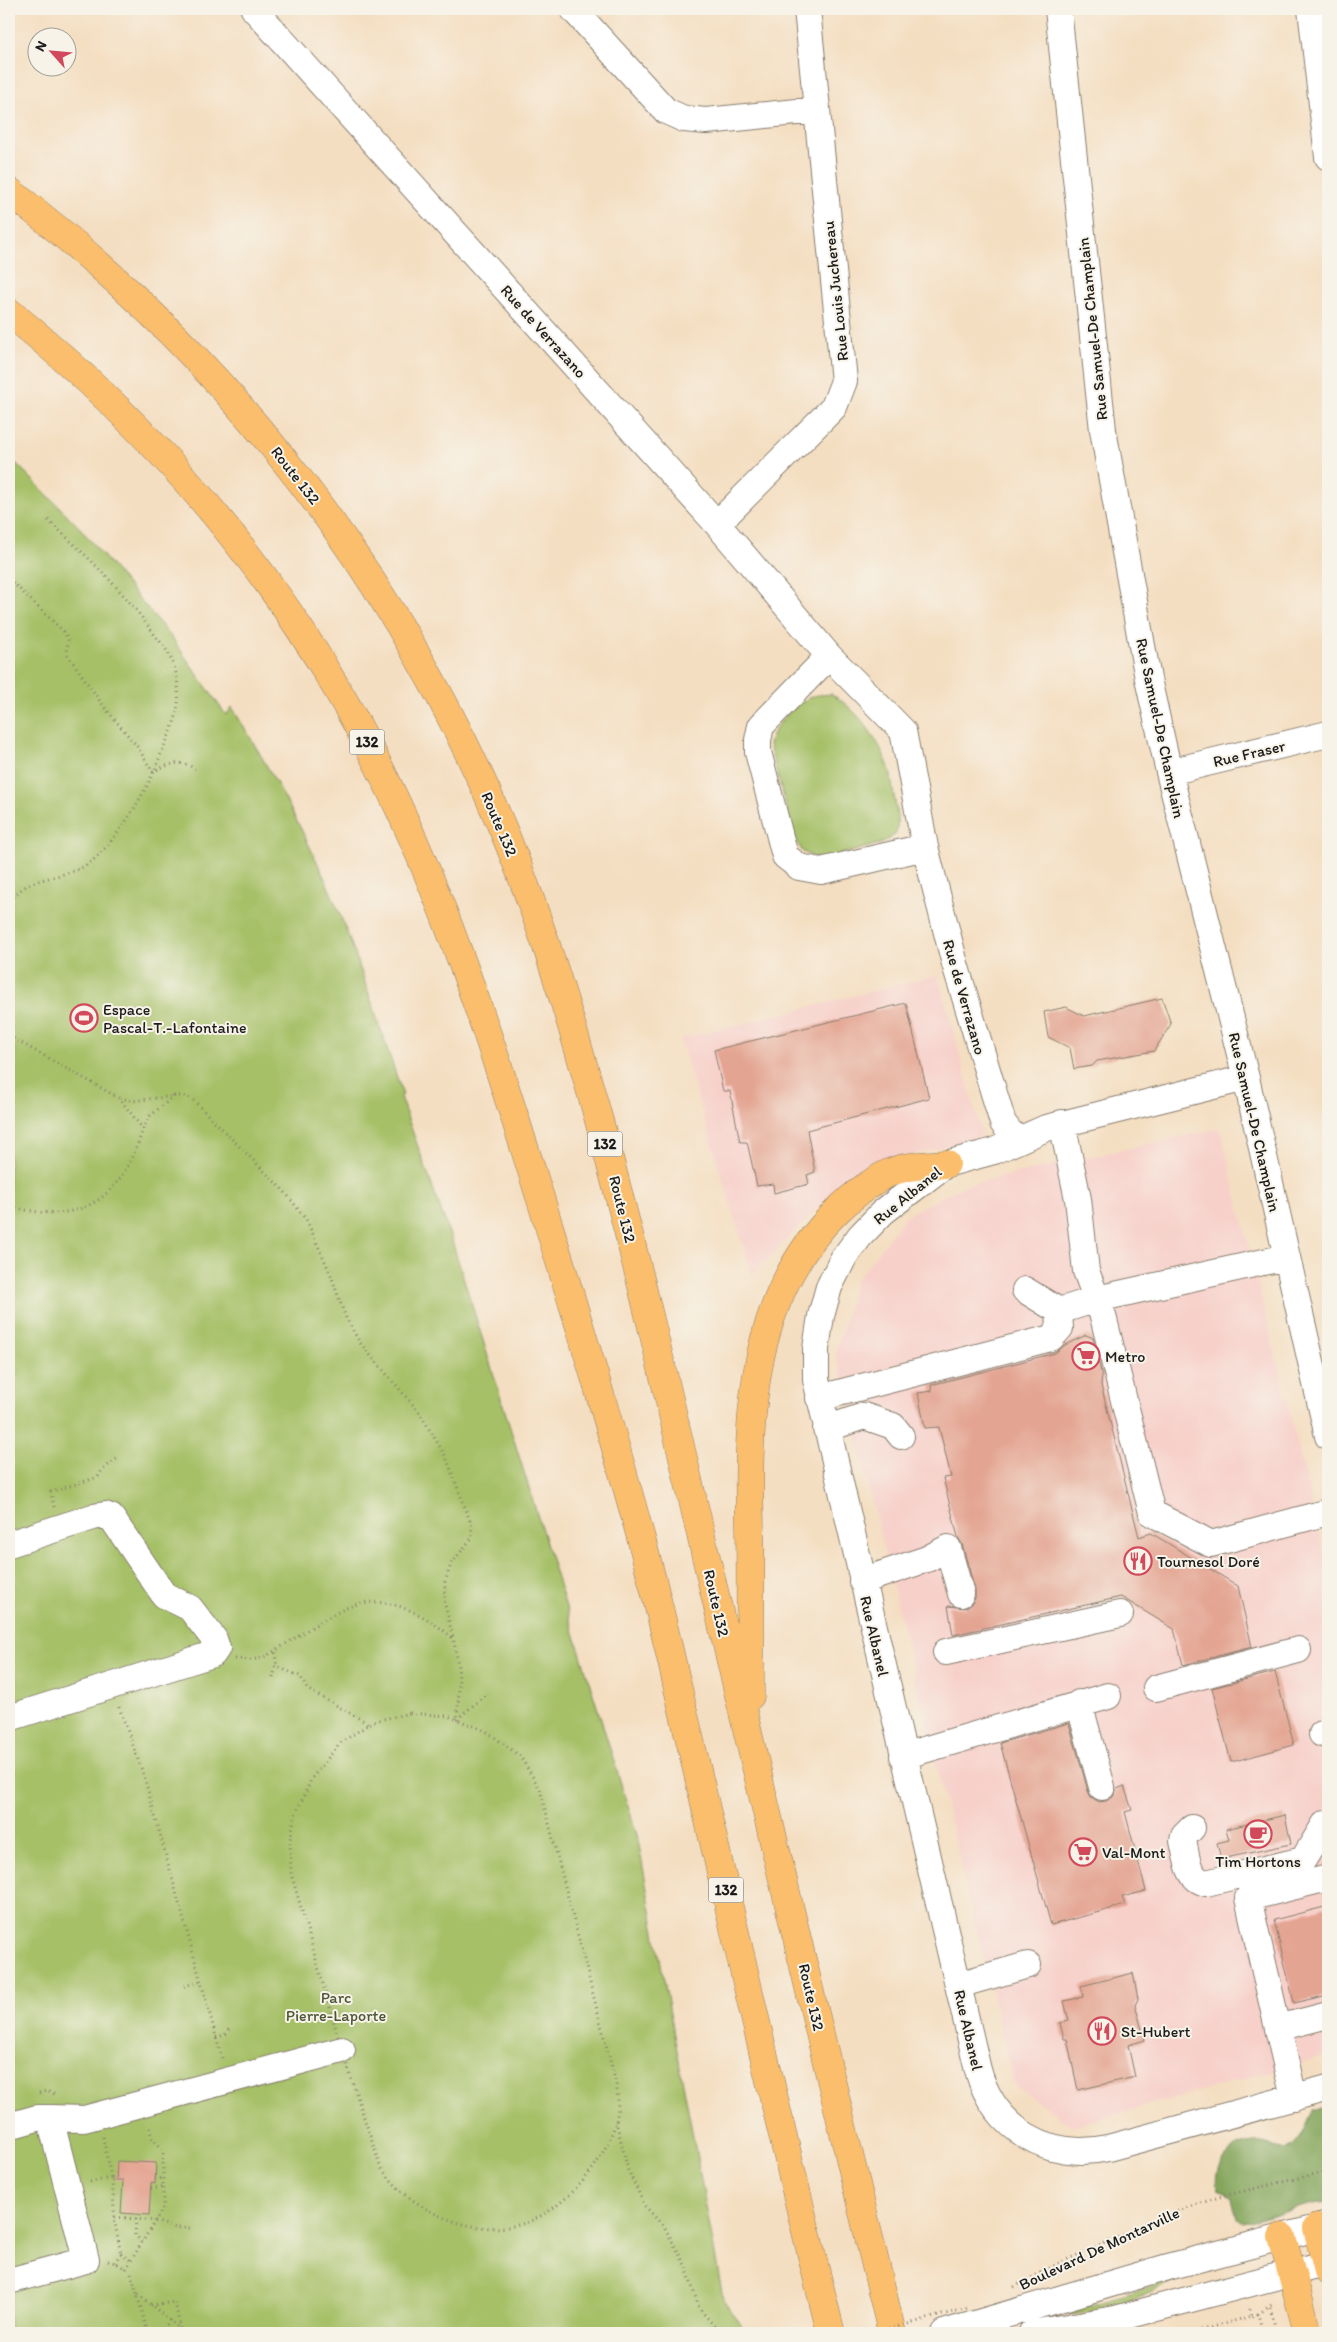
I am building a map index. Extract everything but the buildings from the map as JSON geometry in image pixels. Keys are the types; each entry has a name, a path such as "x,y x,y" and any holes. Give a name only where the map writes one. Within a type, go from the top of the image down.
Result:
{"highway":[{"name":"Route 132","path":"9,191 75,244 134,296 195,357 256,424 328,516 402,630 460,736 518,867 554,967 576,1040 640,1275 892,2333"},
{"name":"132","path":"9,312 89,380 152,442 197,491 258,568 310,644 350,711 394,796 432,880 468,979 531,1170 587,1351 650,1573 829,2326"},
{"path":"750,1738 748,1454 757,1374 770,1318 784,1283 799,1257 815,1235 853,1197 877,1180 903,1168 946,1164"},
{"path":"1322,2226 1328,2266"},
{"path":"1282,2236 1308,2333"}],"street":[{"name":"Rue de Verrazano","path":"254,9 717,524 830,656 904,731 924,847 955,964 1003,1123 1017,1141"},
{"path":"573,9 666,111 684,119 706,121 817,110"},
{"name":"Rue Louis Juchereau","path":"717,524 834,407 844,381 807,9"},
{"name":"Rue Samuel-De Champlain","path":"1058,9 1103,430 1148,679 1169,772 1246,1078 1328,1436"},
{"path":"1311,9 1328,157"},
{"path":"830,656 761,726 758,752 784,856 799,867 821,872 924,847"},
{"name":"Rue Fraser","path":"1169,772 1328,734"},
{"name":"Rue Albanel","path":"1246,1078 1041,1129 994,1151 946,1164 883,1212 860,1236 838,1269 824,1301 817,1333 815,1364 819,1398 826,1429 978,2070 985,2091 997,2111 1012,2127 1042,2144 1074,2152 1097,2150 1328,2088"},
{"path":"1062,1123 1078,1200 1086,1271 1103,1316 1152,1513 1211,1544 1328,1512"},
{"path":"1025,1290 1059,1311 1097,1299 1286,1257"},
{"path":"819,1398 1051,1338 1060,1328 1059,1311"},
{"path":"826,1429 864,1416 893,1426 901,1436"},
{"path":"9,1544 93,1516 105,1515 111,1517 164,1595 190,1608 214,1640 217,1648 213,1654 9,1718"},
{"path":"862,1581 927,1559 948,1548 961,1594"},
{"path":"946,1652 1120,1614"},
{"path":"1156,1688 1298,1650"},
{"path":"904,1756 1108,1696"},
{"path":"1079,1703 1102,1787"},
{"path":"1192,1828 1184,1836 1183,1841 1191,1871 1197,1881 1206,1883 1303,1860 1325,1824 1328,1824"},
{"path":"1286,2026 1248,1898 1328,1878"},
{"path":"1294,2098 1286,2026 1268,1912 1274,1907 1328,1893"},
{"path":"958,1985 1028,1966"},
{"path":"1286,2026 1328,2015"},
{"path":"9,2126 37,2118 84,2119 342,2050"},
{"path":"9,2281 86,2260 50,2118"},
{"name":"Boulevard De Montarville","path":"944,2333 972,2313 1131,2277 1322,2226"},
{"path":"1032,2333 1117,2326 1291,2272 1328,2266"}],"path":[{"path":"9,906 16,893 28,884 82,867 92,861 107,845 138,802 153,772 177,712 177,679 171,658 139,612 91,560 48,520"},
{"path":"9,579 64,632 68,640 67,654 105,708 136,745 153,772"},
{"path":"153,772 175,763 185,763 195,769"},
{"path":"9,1036 119,1098 132,1101 184,1096 198,1105 285,1192 307,1221 332,1275 345,1316 360,1343 419,1412 446,1457 472,1526 470,1539 451,1564 445,1582 444,1602 458,1659 459,1695 457,1719"},
{"path":"9,1206 32,1211 62,1212 84,1209 101,1199 113,1189 127,1169 150,1116 174,1096"},
{"path":"119,1098 143,1129"},
{"path":"59,1528 51,1492 98,1477 102,1470 119,1457"},
{"path":"217,1648 236,1659 252,1660 275,1651 343,1610 361,1603 380,1602 404,1607 423,1615 453,1638"},
{"path":"273,1678 275,1651"},
{"path":"275,1666 300,1676 307,1689 369,1724"},
{"path":"104,1688 120,1709 144,1776 228,2080"},
{"path":"457,1719 488,1693"},
{"path":"410,1713 448,1716 457,1719 486,1731 520,1756 540,1789 616,2083 618,2101 616,2120 603,2154 589,2173 570,2195 550,2210 522,2224 499,2228 484,2227 444,2217 422,2206 387,2178 380,2166 342,2050 291,1872 290,1840 295,1815 312,1778 340,1743 369,1724 410,1713"},
{"path":"184,1986 202,1981"},
{"path":"328,2002 345,1999"},
{"path":"216,2037 225,2035 231,2026"},
{"path":"86,2260 95,2258 116,2263 126,2270 163,2208 163,2150 152,2138 144,2103"},
{"path":"99,2114 112,2178 115,2218 121,2254 116,2263"},
{"path":"616,2120 628,2170 644,2206 665,2228 686,2267 699,2308 720,2333"},
{"name":"Boulevard De Montarville","path":"1007,2291 1030,2276 1196,2204 1328,2171"},
{"path":"68,2189 96,2180 117,2176"},
{"path":"155,2179 164,2178"},
{"path":"150,2188 164,2188"},
{"path":"138,2214 135,2235 142,2242"},
{"path":"115,2218 155,2221 176,2228 190,2228"},
{"path":"121,2254 131,2261"},
{"path":"131,2273 148,2333"},
{"path":"138,2294 180,2329"},
{"path":"1247,2298 1252,2316"},
{"path":"151,2305 175,2302 182,2333"},
{"path":"1190,2333 1252,2316 1272,2306 1276,2330 1274,2333"},
{"path":"874,2333 972,2313"},
{"path":"1258,2314 1263,2333"},
{"path":"161,2333 170,2320"},
{"path":"1215,2326 1216,2333"}],"shaded area":[{"path":"938,975 982,1136 854,1171 752,1275 680,1039"},
{"path":"1220,1128 1328,1569 1328,2056 1073,2126 1014,2085 836,1353 855,1282 907,1215 966,1185"}],"green space":[{"name":"Parc Pierre-Laporte","path":"9,456 80,528 172,638 226,715 232,707 290,807 316,859 339,912 403,1095 400,1097 452,1241 637,1835 723,2298 746,2333 9,2333"},
{"path":"831,694 857,715 872,734 884,755 891,777 897,824 896,834 883,843 820,860 803,852 796,841 769,745 779,723 797,705 811,697"},
{"path":"1328,2106 1328,2202 1317,2203 1263,2219 1242,2223 1237,2219 1232,2198 1218,2188 1217,2178 1222,2161 1234,2149 1251,2143 1264,2143 1284,2149 1287,2148 1300,2137 1313,2111"},
{"path":"1173,2280 1174,2282 1105,2310 1070,2315 1069,2311"}],"place":[{"name":"Espace Pascal-T.-Lafontaine","path":"84,1018"},
{"name":"Metro","path":"1086,1356"},
{"name":"Tournesol Doré","path":"1138,1561"},
{"name":"Tim Hortons","path":"1258,1834"},
{"name":"Val-Mont","path":"1083,1852"},
{"name":"St-Hubert","path":"1102,2031"}]}
